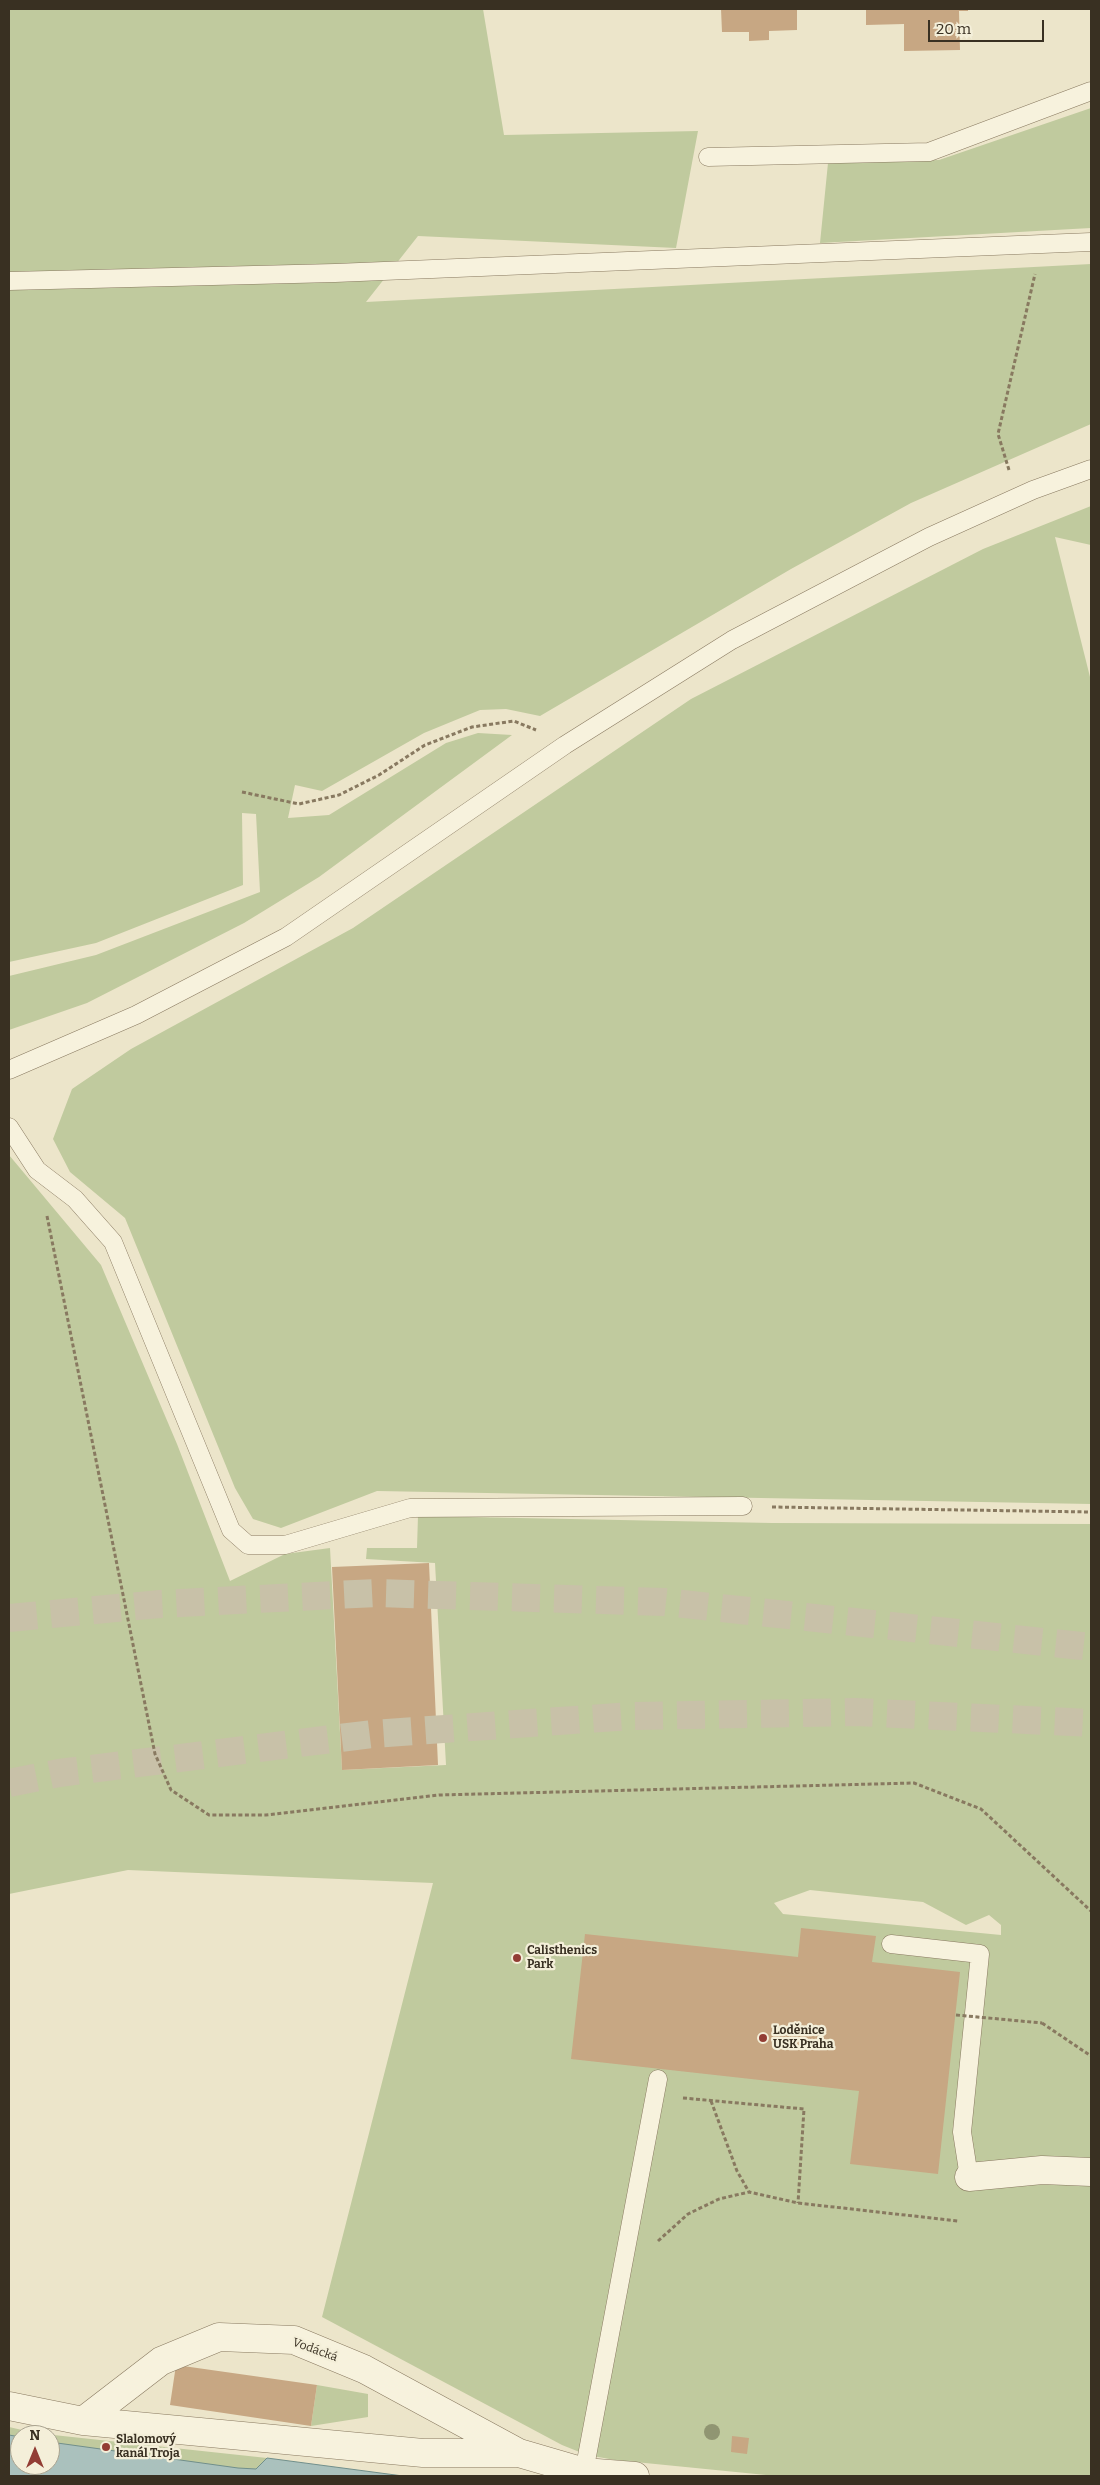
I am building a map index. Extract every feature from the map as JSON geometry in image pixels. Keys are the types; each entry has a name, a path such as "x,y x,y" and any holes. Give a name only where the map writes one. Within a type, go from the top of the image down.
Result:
{"street":[{"path":"969,2177 1042,2170 1091,2172"},
{"name":"Vodácká","path":"83,2421 161,2361 219,2337 294,2340 364,2369 519,2453 584,2472 635,2476"},
{"name":"Vodácká","path":"9,2406 83,2421 422,2453 519,2453"}],"lane":[{"path":"708,157 929,152 1091,91"},
{"path":"9,281 336,273 1091,242"},
{"path":"9,1070 136,1016 286,937 565,745 732,640 929,537 1033,490 1091,469"},
{"path":"9,1127 37,1170 75,1199 113,1242 230,1530 248,1545 285,1545 410,1508 743,1506"},
{"path":"891,1944 980,1954 962,2132 969,2177"},
{"path":"584,2472 656,2087"}],"path":[{"path":"1010,474 998,434 1042,244"},
{"path":"242,792 299,804 339,795 379,775 425,745 472,727 514,721 565,745"},
{"path":"37,1170 155,1754 171,1790 209,1815 266,1815 439,1795 914,1783 981,1810 1091,1910"},
{"path":"743,1506 1091,1512"},
{"path":"956,2016 1042,2023 1091,2056"},
{"path":"656,2087 711,2101 804,2109 798,2203"},
{"path":"711,2101 736,2171 749,2192"},
{"path":"621,2275 688,2214 720,2199 749,2192 798,2203 958,2221"}],"green space":[{"path":"9,9 483,9 504,135 698,131 676,248 418,236 366,302 1091,264 1091,424 911,503 791,569 540,716 506,709 480,710 424,733 322,791 295,785 288,818 329,815 446,743 478,733 512,735 319,877 244,923 87,1003 9,1030 9,976 96,955 260,892 256,814 242,813 243,885 96,943 9,962"},
{"path":"1091,108 1091,228 820,243 828,163 939,160"},
{"path":"1091,506 1091,545 1055,537 1091,681 1091,1504 377,1491 281,1528 253,1519 235,1488 125,1218 70,1172 53,1139 72,1089 131,1049 353,928 691,699 983,549"},
{"path":"9,1155 101,1265 177,1444 230,1581 285,1554 330,1548 342,1770 446,1765 435,1563 366,1559 367,1548 417,1548 418,1516 772,1523 1091,1524 1091,2476 776,2476 615,2460 587,2455 562,2445 322,2317 433,1883 128,1870 9,1894","holes":["810,1890 923,1902 966,1925 989,1915 1001,1925 1001,1935 783,1914 774,1903"]},
{"path":"317,2385 368,2394 368,2417 311,2426"},
{"name":"Slalomový kanál Troja","path":"9,2427 10,2475 60,2475 60,2436 267,2458 256,2469 254,2476 9,2476"}],"water":[{"path":"9,2435 10,2475 60,2475 60,2443 238,2468 256,2469 267,2458 403,2476 9,2476"}],"building":[{"path":"721,9 797,9 797,30 769,31 769,40 749,41 749,32 722,32"},
{"path":"866,9 968,9 968,11 959,11 960,50 904,51 904,24 866,25"},
{"path":"429,1563 438,1765 342,1770 332,1567"},
{"name":"Loděnice USK Praha","path":"801,1928 876,1936 872,1962 960,1972 938,2174 850,2164 859,2091 571,2059 585,1934 798,1957"},
{"path":"176,2365 317,2385 311,2426 170,2405"},
{"path":"732,2436 749,2438 747,2454 731,2452"}],"tunnel":[{"path":"9,1618 160,1604 375,1593 664,1602 1091,1647"},
{"path":"9,1783 59,1773 372,1734 631,1716 855,1712 1091,1723"}],"place":[{"name":"Calisthenics Park","path":"517,1958"},
{"name":"Loděnice USK Praha","path":"763,2038"},
{"name":"Slalomový kanál Troja","path":"106,2447"}]}
